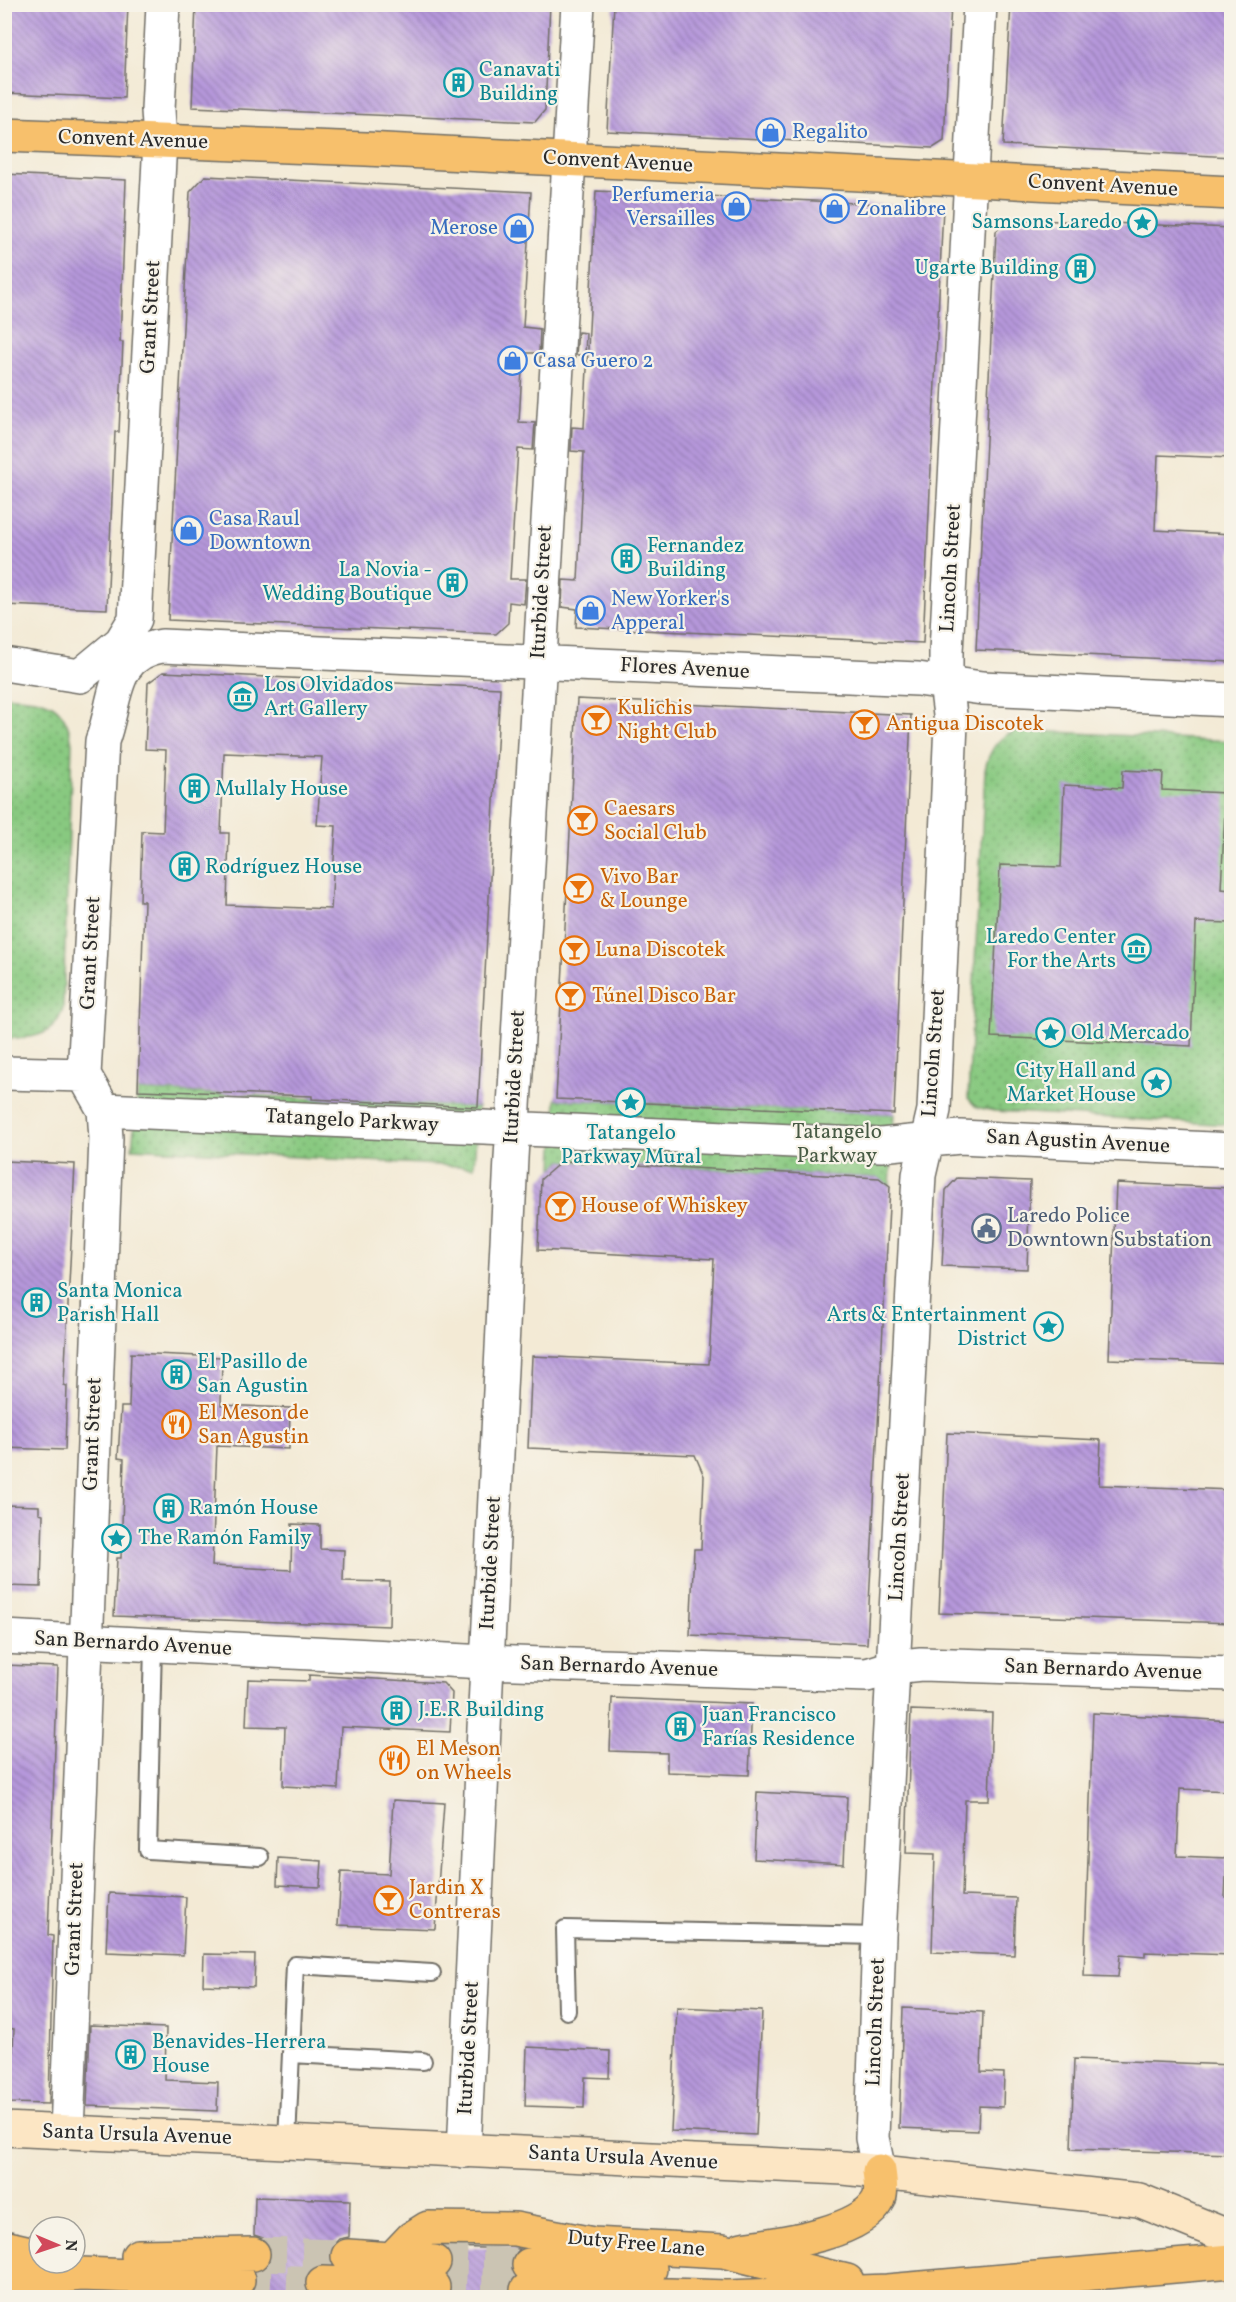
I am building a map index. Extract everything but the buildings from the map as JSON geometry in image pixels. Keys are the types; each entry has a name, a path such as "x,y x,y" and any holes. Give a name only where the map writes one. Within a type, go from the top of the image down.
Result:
{"main road":[{"name":"Convent Avenue","path":"4,135 567,159 1232,193"},
{"name":"Santa Ursula Avenue","path":"4,2129 879,2171 1139,2200 1232,2238"},
{"path":"723,2251 791,2242 852,2222 872,2209 880,2196 879,2171"},
{"name":"Duty Free Lane","path":"392,2259 411,2238 428,2228 515,2229 593,2244 723,2251 877,2295"},
{"path":"4,2247 27,2253"},
{"path":"323,2283 433,2274 392,2259 348,2256"},
{"path":"4,2258 27,2257"},
{"path":"87,2258 246,2267 87,2274"},
{"path":"528,2278 727,2297 877,2295 1232,2260"},
{"path":"4,2282 71,2275"}],"street":[{"name":"Grant Street","path":"67,2132 106,1138 104,1110 84,1075 102,741 111,718 118,676 136,641 160,141 158,110 163,4"},
{"name":"Iturbide Street","path":"464,2151 513,1128 567,159 578,4"},
{"name":"Lincoln Street","path":"879,2171 872,2138 879,1936 918,1186 924,1141 934,1110 951,723 946,683 980,4"},
{"name":"Flores Avenue","path":"136,641 150,648 162,646 918,679 982,688 1232,700"},
{"path":"4,664 80,676 104,658 136,641"},
{"name":"Grant Street","path":"80,676 102,741"},
{"path":"4,1072 84,1075"},
{"name":"Tatangelo Parkway","path":"104,1110 888,1145 924,1141"},
{"name":"San Agustin Avenue","path":"924,1141 960,1137 1232,1150"},
{"name":"San Bernardo Avenue","path":"4,1637 486,1662 867,1675 893,1666 921,1664 1232,1674"}],"lane":[{"path":"153,1645 148,1850 260,1857"},
{"path":"567,2011 565,1929 879,1936"},
{"path":"287,2141 295,1965 432,1973"},
{"path":"291,2054 423,2061"},
{"path":"852,2298 877,2295"}],"green space":[{"path":"5,696 31,698 50,704 64,718 72,743 63,1007 55,1025 41,1034 24,1038 5,1038"},
{"path":"1019,730 1231,741 1231,1125 994,1111 976,1107 968,1098 985,770 996,744 1005,736"},
{"path":"138,1090 478,1107 474,1167 132,1148"},
{"name":"Tatangelo Parkway","path":"556,1099 894,1114 890,1186 879,1178 562,1161 553,1169"}],"tunnel":[{"path":"253,2254 348,2256"},
{"path":"434,2262 529,2265"},
{"path":"238,2280 323,2283"},
{"path":"433,2287 527,2290"}],"place":[{"name":"Canavati Building","path":"458,82"},
{"name":"Regalito","path":"771,132"},
{"name":"Perfumeria Versailles","path":"736,207"},
{"name":"Zonalibre","path":"835,209"},
{"name":"Samsons Laredo","path":"1143,222"},
{"name":"Merose","path":"519,228"},
{"name":"Ugarte Building","path":"1080,268"},
{"name":"Casa Guero 2","path":"512,361"},
{"name":"Casa Raul Downtown","path":"188,531"},
{"name":"Fernandez Building","path":"626,558"},
{"name":"La Novia - Wedding Boutique","path":"453,582"},
{"name":"New Yorker's Apperal","path":"590,611"},
{"name":"Los Olvidados Art Gallery","path":"243,697"},
{"name":"Kulichis Night Club","path":"596,720"},
{"name":"Antigua Discotek","path":"865,724"},
{"name":"Mullaly House","path":"194,789"},
{"name":"Caesars Social Club","path":"583,821"},
{"name":"Rodríguez House","path":"184,867"},
{"name":"Vivo Bar & Lounge","path":"579,889"},
{"name":"Laredo Center For the Arts","path":"1137,949"},
{"name":"Luna Discotek","path":"574,950"},
{"name":"Túnel Disco Bar","path":"571,996"},
{"name":"Old Mercado","path":"1050,1033"},
{"name":"City Hall and Market House","path":"1157,1083"},
{"name":"Tatangelo Parkway Mural","path":"631,1102"},
{"name":"House of Whiskey","path":"560,1206"},
{"name":"Laredo Police Downtown Substation","path":"986,1228"},
{"name":"Santa Monica Parish Hall","path":"36,1303"},
{"name":"Arts & Entertainment District","path":"1048,1327"},
{"name":"El Pasillo de San Agustin","path":"176,1374"},
{"name":"El Meson de San Agustin","path":"177,1425"},
{"name":"Ramón House","path":"168,1508"},
{"name":"The Ramón Family","path":"117,1538"},
{"name":"J.E.R Building","path":"397,1710"},
{"name":"Juan Francisco Farías Residence","path":"681,1727"},
{"name":"El Meson on Wheels","path":"395,1761"},
{"name":"Jardin X Contreras","path":"388,1900"},
{"name":"Benavides-Herrera House","path":"131,2054"}]}
